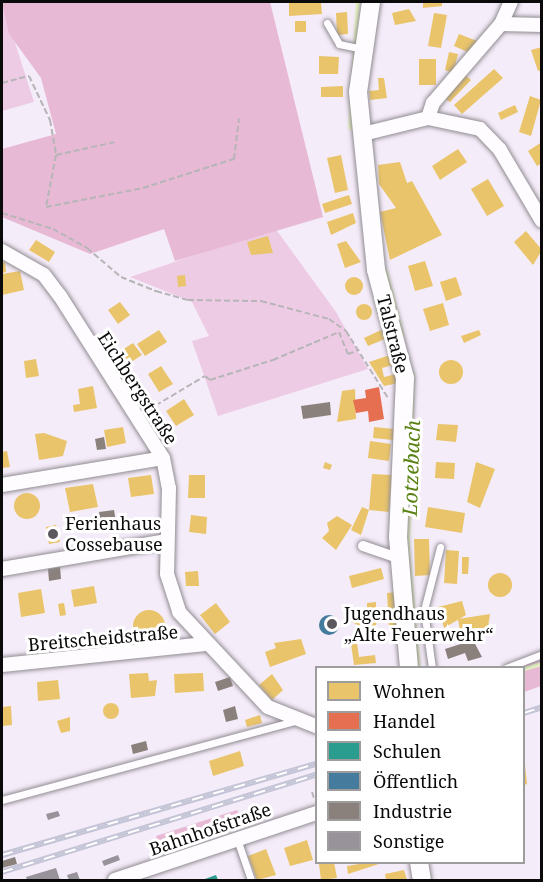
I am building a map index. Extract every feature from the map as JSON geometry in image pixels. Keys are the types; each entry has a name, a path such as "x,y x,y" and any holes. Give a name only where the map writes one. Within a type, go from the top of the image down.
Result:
{"street":[{"name":"Talstraße","path":"371,2 357,48 358,92 376,270 405,378 407,503 401,558 416,612 409,666"},
{"path":"428,118 433,103 501,24 511,2"},
{"path":"501,24 542,25"},
{"path":"363,134 428,118 469,124 490,138 542,221"},
{"name":"Eichbergstraße","path":"2,251 44,275 163,458 169,488 166,542 171,596 206,644 268,707 295,721 315,726"},
{"path":"2,485 163,458"},
{"path":"2,569 166,542"},
{"path":"363,546 401,558"},
{"name":"Breitscheidstraße","path":"2,665 206,644"},
{"name":"Bahnhofstraße","path":"115,880 130,878 315,808"},
{"path":"419,864 422,880"}],"lane":[{"path":"327,23 334,39 357,48"},
{"name":"Talstraße","path":"431,666 416,612 440,547"},
{"path":"511,666 542,654"},
{"path":"2,800 295,721"},
{"path":"237,839 251,880"}],"path":[{"path":"2,83 29,76 50,120 56,155 46,207 143,188 234,159 239,118"},
{"path":"56,155 115,142"},
{"path":"2,213 28,226 53,229 87,248 121,277 156,291 188,300 261,301 329,319 346,331 394,410"},
{"path":"135,416 205,376 210,380 273,360 339,332 348,354 359,350"},
{"path":"312,792 315,804"}],"shaded area":[{"path":"2,2 34,102 2,111"},
{"path":"2,2 270,2 323,217 175,261 164,229 90,254 2,217 2,149 56,134 41,78 9,34"},
{"path":"275,228 336,312 368,369 218,416 192,341 209,336 192,302 130,277"},
{"path":"541,658 541,686 525,692 525,666 522,666"},
{"path":"237,810 243,824 162,853 156,836"}],"building: Wohnen":[{"path":"289,2 321,2 322,14 289,16"},
{"path":"423,2 442,2 442,6 423,8"},
{"path":"409,9 416,21 395,25 392,13"},
{"path":"347,12 348,34 337,35 336,13"},
{"path":"434,13 447,15 441,48 428,46"},
{"path":"295,21 306,21 306,32 295,32"},
{"path":"459,34 477,41 472,54 454,46"},
{"path":"542,47 542,70 538,71 531,50"},
{"path":"449,52 458,54 453,73 445,70"},
{"path":"319,56 339,57 338,74 319,74"},
{"path":"419,59 436,59 436,85 419,85"},
{"path":"494,69 503,78 462,114 454,105"},
{"path":"465,75 471,80 450,102 444,98"},
{"path":"378,78 384,78 387,98 370,100 369,91 379,90"},
{"path":"343,86 343,97 321,97 321,87"},
{"path":"530,96 541,100 531,136 519,132"},
{"path":"515,105 518,112 501,120 498,113"},
{"path":"542,142 542,163 537,166 528,151"},
{"path":"458,149 467,162 440,180 432,166"},
{"path":"341,155 348,190 335,193 327,158"},
{"path":"400,162 407,183 412,181 442,235 390,260 380,212 396,208 379,184 378,165"},
{"path":"488,179 504,206 487,216 471,189"},
{"path":"349,195 352,204 325,213 322,204"},
{"path":"353,213 356,223 331,235 327,222"},
{"path":"526,231 542,250 533,265 514,242"},
{"path":"268,236 273,253 251,255 247,242"},
{"path":"36,240 55,252 49,262 29,250"},
{"path":"346,241 361,262 345,268 337,244"},
{"path":"425,261 433,286 415,291 408,266"},
{"path":"5,262 6,272 2,273 2,263"},
{"path":"20,271 24,290 2,295 2,274"},
{"path":"185,275 186,286 178,287 177,276"},
{"path":"354,277 360,280 363,286 360,292 354,295 348,292 345,286 348,280"},
{"path":"456,277 462,295 446,301 440,282"},
{"path":"120,302 130,315 118,324 108,310"},
{"path":"443,303 449,325 430,331 423,309"},
{"path":"364,304 372,312 364,320 356,312"},
{"path":"159,330 167,342 145,356 137,344"},
{"path":"381,330 385,339 368,346 364,338"},
{"path":"479,330 481,335 464,343 461,336"},
{"path":"133,343 142,355 128,364 119,352"},
{"path":"390,355 393,365 382,368 384,377 396,374 399,383 384,386 369,362"},
{"path":"36,359 39,376 26,378 24,361"},
{"path":"451,360 460,363 463,372 460,381 451,384 442,381 439,372 442,363"},
{"path":"161,366 173,384 159,392 148,374"},
{"path":"93,386 97,408 74,412 73,405 80,404 78,389"},
{"path":"355,389 356,419 337,422 342,391"},
{"path":"184,399 194,415 176,426 166,411"},
{"path":"438,424 458,425 456,442 436,440"},
{"path":"123,427 126,443 107,447 104,430"},
{"path":"374,427 394,429 393,440 373,438"},
{"path":"44,433 67,441 63,456 39,460 35,434"},
{"path":"370,441 391,444 389,461 368,458"},
{"path":"7,451 10,467 2,468 2,452"},
{"path":"325,462 332,465 330,470 323,468"},
{"path":"436,462 455,463 454,479 435,478"},
{"path":"476,462 495,469 480,508 467,502"},
{"path":"372,474 392,475 389,512 369,510"},
{"path":"151,475 154,494 131,497 128,478"},
{"path":"189,475 205,475 205,498 188,498"},
{"path":"93,484 98,507 70,512 65,488"},
{"path":"27,493 36,497 40,506 36,515 27,519 18,515 14,506 18,497"},
{"path":"362,507 369,510 361,535 351,530"},
{"path":"428,507 465,513 462,533 425,527"},
{"path":"191,515 207,517 206,534 189,532"},
{"path":"337,516 352,525 336,550 322,538 329,531 327,523"},
{"name":"Ferienhaus Cossebause","path":"56,525 60,542 49,544 46,527"},
{"path":"414,539 429,539 430,575 415,576"},
{"path":"446,550 459,551 457,584 444,583"},
{"path":"462,557 469,557 468,574 462,574"},
{"path":"381,568 384,579 352,588 349,576"},
{"path":"198,571 199,586 186,586 185,572"},
{"path":"500,573 509,576 512,585 509,594 500,597 491,594 488,585 491,576"},
{"path":"94,586 97,603 74,607 71,590"},
{"path":"41,589 45,613 21,617 18,593"},
{"path":"400,592 402,628 389,628 387,593"},
{"path":"462,601 466,615 444,628 438,607"},
{"path":"376,602 376,614 367,615 367,603"},
{"path":"64,603 66,615 60,616 58,604"},
{"path":"216,603 230,622 215,634 200,615"},
{"path":"347,609 377,622 373,632 343,618"},
{"path":"149,610 160,615 165,626 160,637 149,642 138,637 133,626 138,615"},
{"path":"490,614 487,634 460,631 458,619"},
{"path":"301,639 306,654 270,667 265,652 276,648 274,643"},
{"path":"357,643 359,657 375,655 376,663 354,665 351,644"},
{"path":"148,673 149,681 157,680 155,696 131,698 129,674"},
{"path":"203,673 204,691 175,693 174,674"},
{"path":"272,674 283,690 272,700 259,685"},
{"path":"58,680 60,699 38,701 37,682"},
{"path":"111,703 117,705 119,711 117,717 111,719 105,717 103,711 105,705"},
{"path":"11,706 12,725 2,726 2,707"},
{"path":"260,715 262,723 247,727 245,720"},
{"path":"70,717 70,731 61,733 57,721"},
{"path":"240,751 244,766 213,776 209,761"},
{"path":"307,840 313,860 290,866 284,848"},
{"path":"266,849 276,875 257,880 248,856"},
{"path":"319,864 334,864 337,878 321,880"},
{"path":"359,864 379,864 348,874 347,866"},
{"path":"404,870 407,880 386,880 385,874"}],"building: Handel":[{"path":"379,387 384,419 369,422 368,411 356,413 353,400 366,398 365,390"}],"building: Schulen":[{"path":"216,875 218,880 202,880"}],"building: Öffentlich":[{"path":"329,615 336,618 339,625 336,632 329,635 322,632 319,625 322,618"}],"building: Industrie":[{"path":"330,402 331,415 303,419 301,406"},
{"path":"104,437 106,449 97,450 95,439"},
{"path":"114,510 117,528 102,530 99,512"},
{"path":"60,567 61,579 49,581 48,569"},
{"path":"473,640 482,657 468,661 465,653 448,659 445,649"},
{"path":"230,677 233,686 218,691 215,682"},
{"path":"235,706 238,719 226,722 223,710"},
{"path":"146,741 148,750 133,754 131,745"},
{"path":"15,857 17,864 2,868 2,861"}],"building: Sonstige":[{"path":"58,811 60,816 48,820 46,814"},
{"path":"118,855 120,860 104,866 102,861"},
{"path":"56,868 60,880 27,880 26,877"},
{"path":"77,872 80,880 69,880 67,875"}],"waterway":[{"name":"Lotzebach","path":"350,128 358,2"},
{"name":"Lotzebach","path":"386,271 403,337"},
{"name":"Lotzebach","path":"413,374 408,549 419,666"},
{"name":"Lotzebach","path":"525,669 542,664"}],"railway":[{"path":"525,713 542,707"},
{"path":"2,855 315,764"},
{"path":"2,872 315,775"}],"place":[{"name":"Ferienhaus Cossebause","path":"53,534"},
{"name":"Jugendhaus „Alte Feuerwehr“","path":"332,624"}]}
